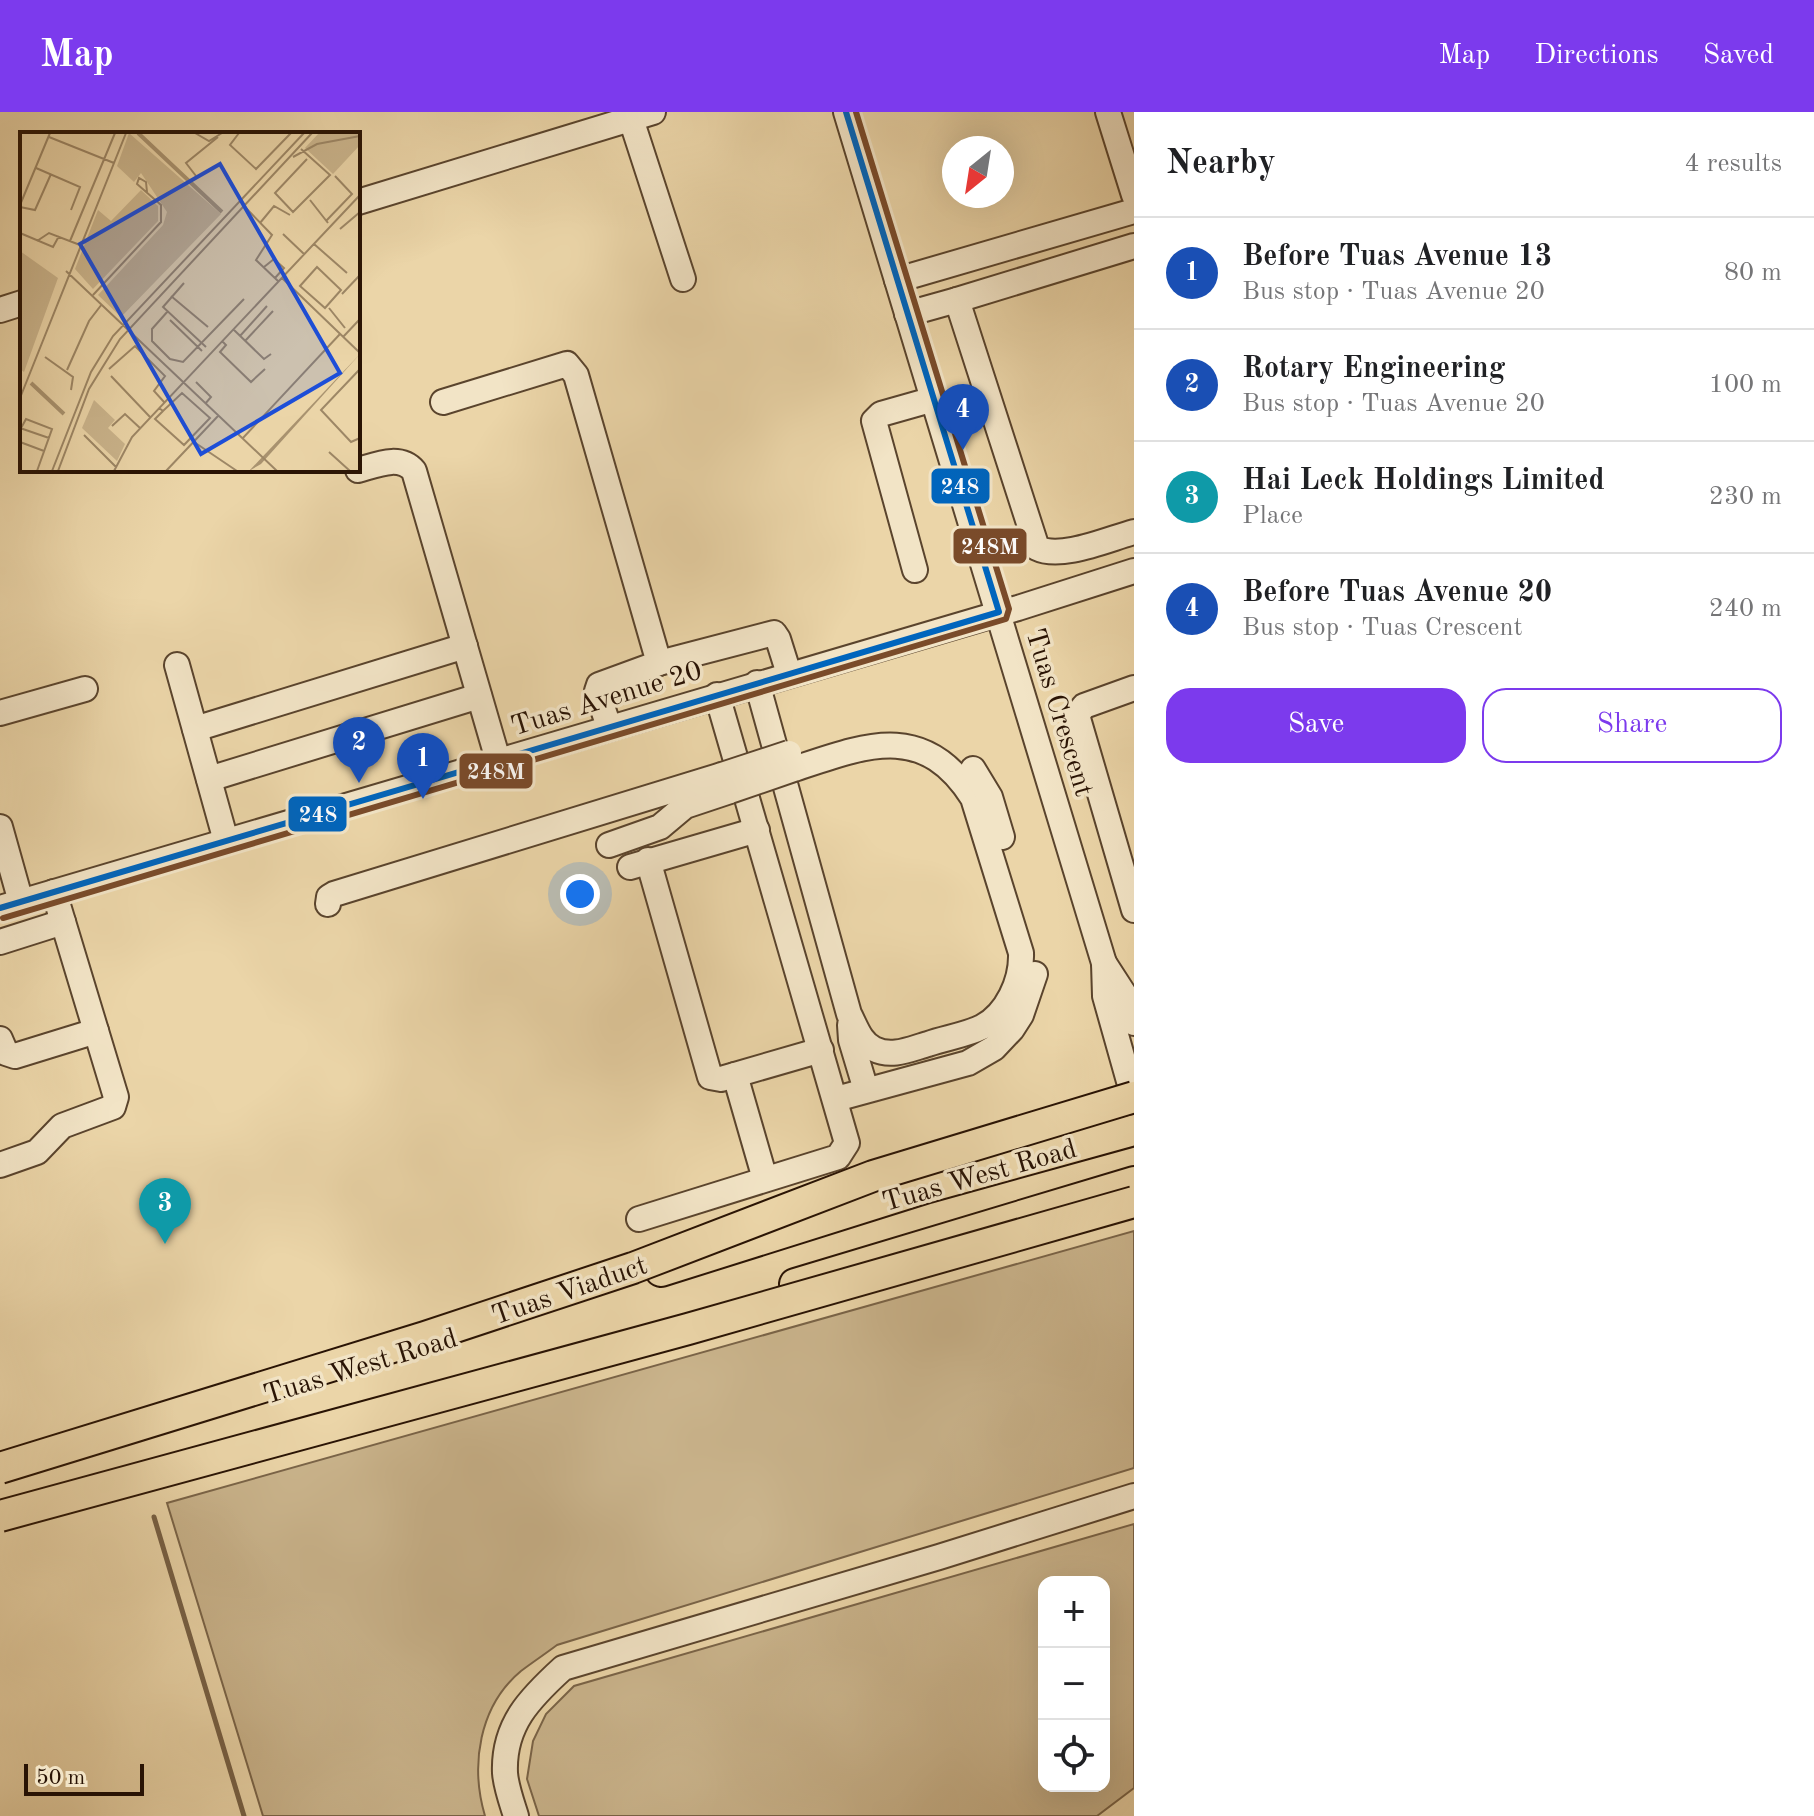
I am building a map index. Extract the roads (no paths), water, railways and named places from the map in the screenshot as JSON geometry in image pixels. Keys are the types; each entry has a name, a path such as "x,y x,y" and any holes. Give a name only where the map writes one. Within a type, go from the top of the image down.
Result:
{"main road":[{"name":"Tuas Viaduct","path":"0,1468 425,1337 633,1268 873,1176 1134,1098"},
{"name":"Tuas West Road","path":"0,1477 928,1187 1134,1130"},
{"name":"Tuas West Road","path":"0,1523 1134,1182"},
{"path":"0,1516 688,1329 1134,1202"}],"street":[{"name":"Tuas Crescent","path":"846,112 1104,963 1105,996 1134,1098"},
{"path":"1108,112 1134,195"},
{"path":"360,201 642,115 683,279"},
{"path":"897,280 1134,211"},
{"path":"907,314 1134,246"},
{"path":"957,300 1037,548 1047,553 1063,552 1134,532"},
{"path":"0,310 20,304"},
{"path":"443,402 567,364 572,368 659,663"},
{"path":"915,570 874,421 881,414 934,399"},
{"path":"360,469 395,461 407,464 414,471 498,760"},
{"name":"Tuas Avenue 20","path":"11,905 1134,571"},
{"path":"609,727 597,691 599,685 659,663 774,633 789,674"},
{"path":"195,729 465,646"},
{"path":"177,665 226,841"},
{"path":"757,683 849,1014 851,1040 866,1090"},
{"path":"1134,688 1084,706 1077,715 1134,910"},
{"path":"0,713 85,689"},
{"path":"639,1219 838,1157 847,1143 717,695"},
{"path":"209,779 479,696"},
{"path":"328,904 329,897 334,894 726,783 792,761 866,730 894,728 921,734 948,747 972,768 990,797 1035,952 1035,976 1025,1007 1012,1029 994,1048 968,1063 836,1099"},
{"path":"792,761 891,744 916,749 937,759 959,777 973,798 1021,953 1013,993 995,1017 981,1027 896,1054 876,1050 863,1041 849,1014"},
{"path":"609,845 660,827 685,806 726,783"},
{"path":"0,827 11,905"},
{"path":"757,830 639,863 710,1077 721,1079 821,1050"},
{"path":"0,1165 37,1152 62,1126 113,1107 116,1097 54,892"},
{"path":"0,942 63,922"},
{"name":"Tuas Crescent","path":"1104,963 1124,994 1134,1023"},
{"path":"0,1039 6,1053 15,1056 96,1031"},
{"path":"735,1075 765,1179"},
{"path":"516,1816 505,1775 511,1731 528,1700 563,1668 1134,1496"}],"waterway":[{"path":"154,1517 244,1816"}],"place":[{"name":"Before Tuas Avenue 20","path":"963,450"},
{"name":"Rotary Engineering","path":"359,783"},
{"name":"Before Tuas Avenue 13","path":"423,799"},
{"name":"Hai Leck Holdings Limited","path":"165,1244"}]}
